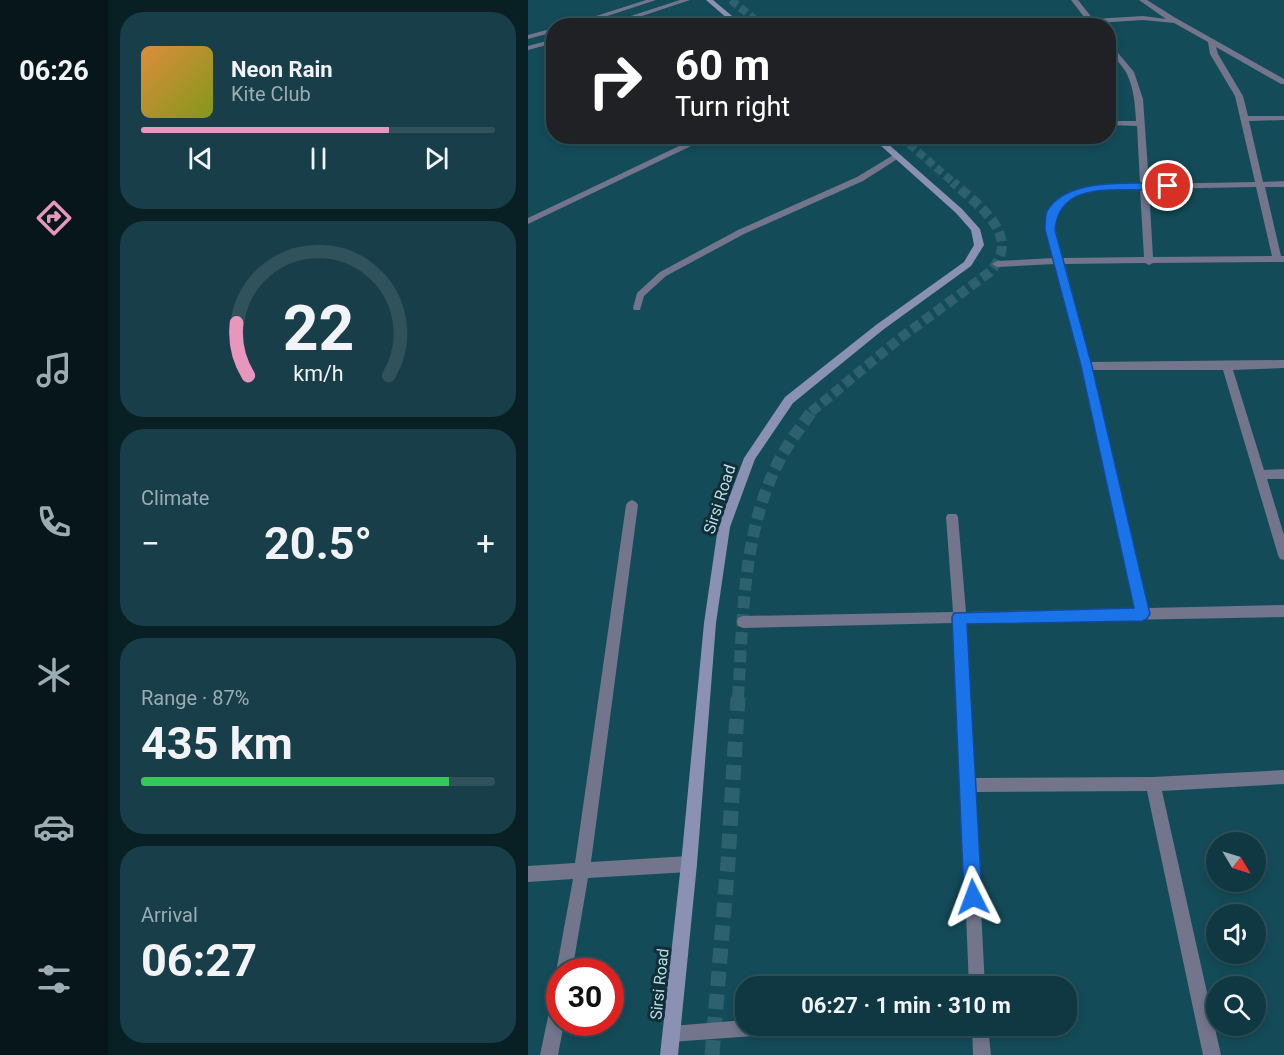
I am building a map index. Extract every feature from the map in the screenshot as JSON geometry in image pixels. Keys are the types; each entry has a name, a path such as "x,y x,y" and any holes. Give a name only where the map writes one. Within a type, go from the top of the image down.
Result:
{"main road":[{"path":"709,0 731,18"},
{"name":"Sirsi Road","path":"669,1055 689,864 710,622 724,527 750,458 789,400 864,339 968,264 979,245 975,229 959,211 884,144"}],"street":[{"path":"594,18 653,0"},
{"path":"629,18 687,0"},
{"path":"1074,0 1090,18"},
{"path":"1142,0 1284,82"},
{"path":"1116,21 1143,18 1180,24"},
{"path":"528,37 546,32"},
{"path":"997,264 1059,261 1149,262 1280,259 1258,184 1239,96 1214,54 1211,41"},
{"path":"528,48 546,43"},
{"path":"1116,54 1130,72 1139,99 1149,262"},
{"path":"1244,119 1284,118"},
{"path":"1116,123 1140,124"},
{"path":"528,221 691,144"},
{"path":"1142,614 1086,366 1050,230 1051,213 1062,200 1075,192 1094,188 1284,184"},
{"path":"1086,366 1284,364"},
{"path":"1227,366 1284,555"},
{"path":"1260,475 1284,474"},
{"path":"566,958 582,870 632,505"},
{"path":"952,517 960,617 977,976"},
{"path":"743,622 1284,611"},
{"path":"968,784 1153,784 1284,777"},
{"path":"1153,784 1212,1055"},
{"path":"528,874 689,864"},
{"path":"671,1034 735,1029"},
{"path":"549,1055 553,1036"},
{"path":"981,1036 982,1055"}],"lane":[{"path":"637,308 640,295 672,269 741,232 860,179 898,156"}],"tunnel":[{"path":"731,0 753,18"},
{"path":"909,144 955,184"},
{"path":"812,411 899,339 990,272 999,259 1002,246 1000,234 994,222 953,182"},
{"path":"738,698 746,579 757,520 765,492 777,465 812,411"},
{"path":"712,1055 728,862 738,697"}],"route":[{"path":"973,897 960,617 1142,614 1086,366 1050,230 1051,213 1062,200 1075,192 1094,188 1168,186"}]}
